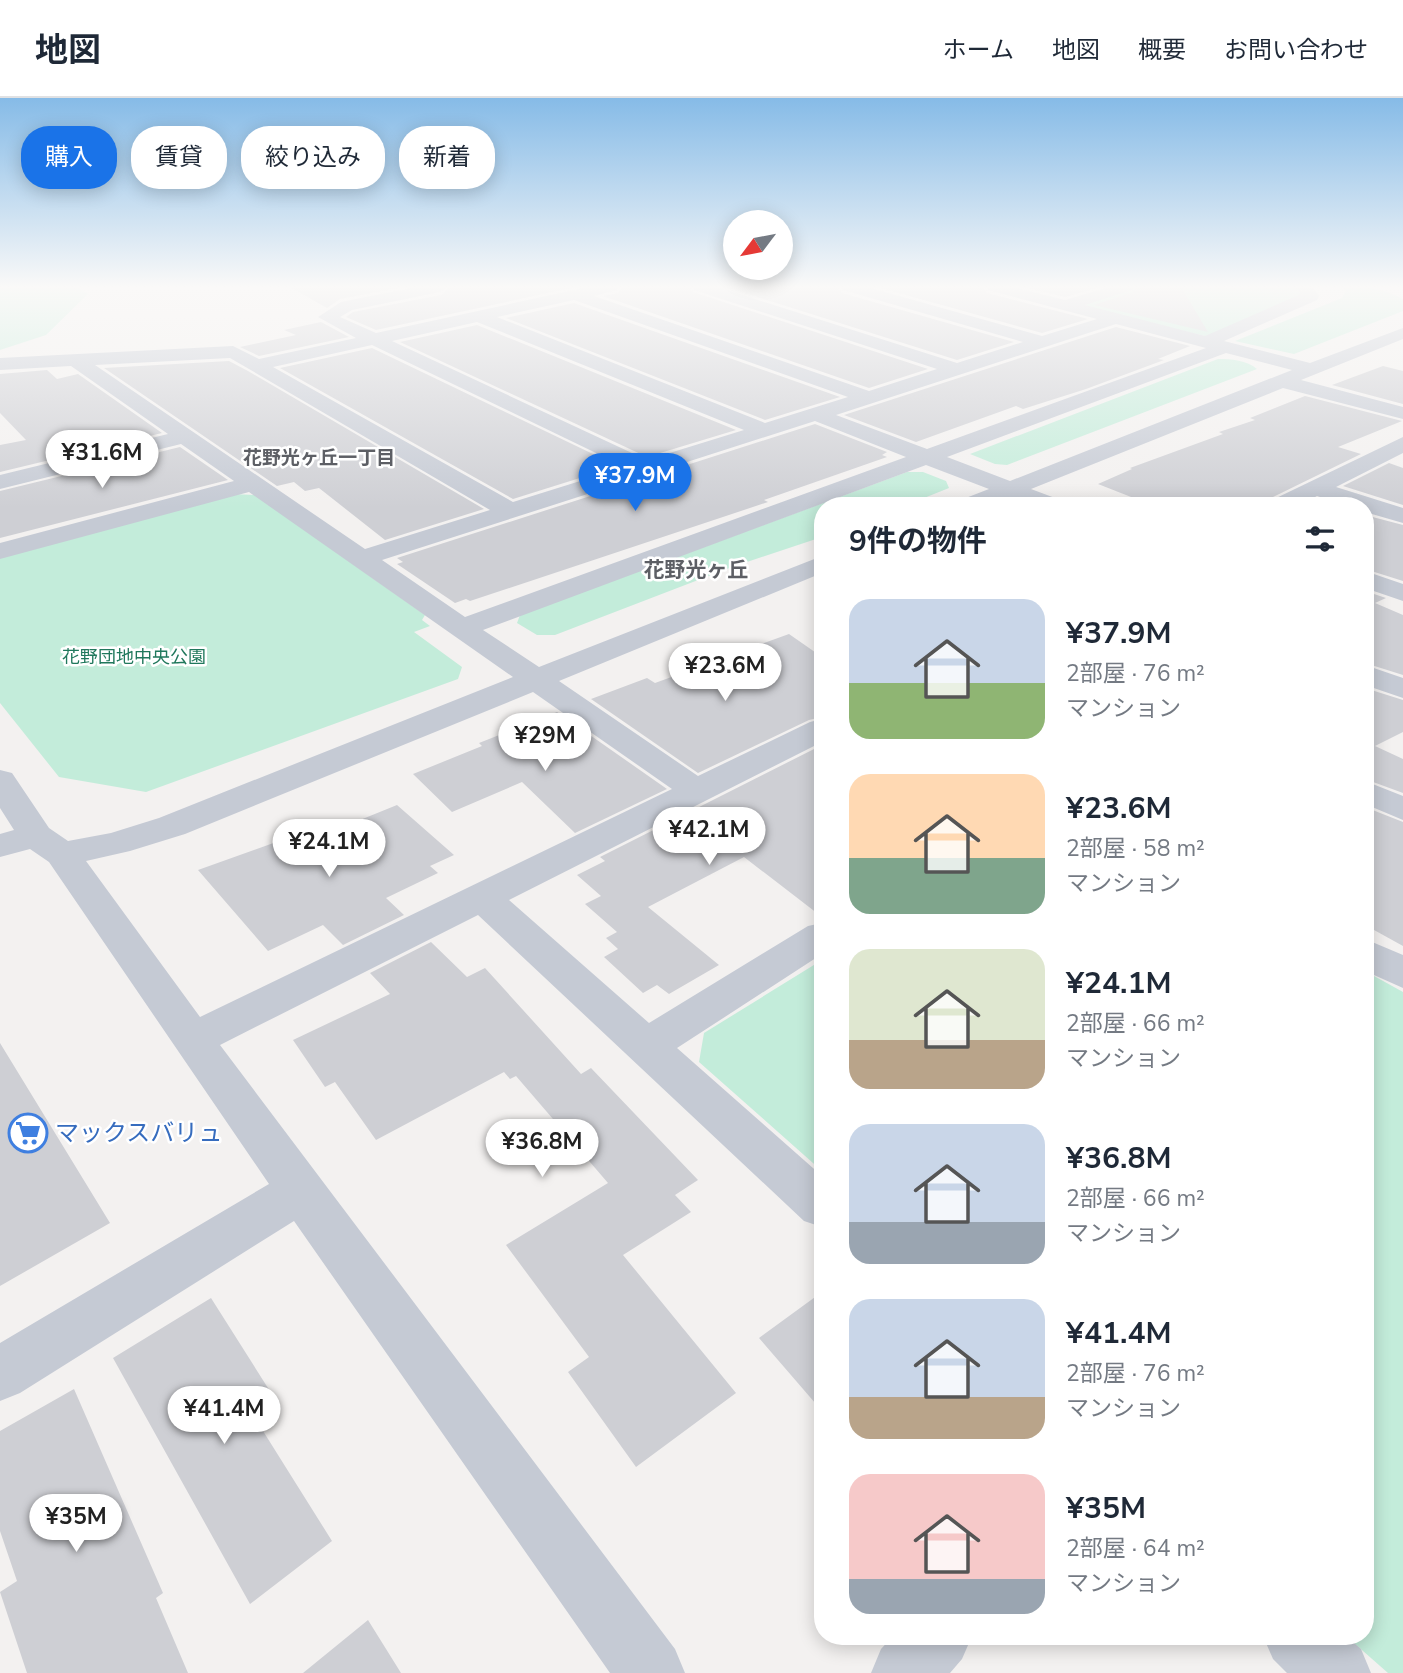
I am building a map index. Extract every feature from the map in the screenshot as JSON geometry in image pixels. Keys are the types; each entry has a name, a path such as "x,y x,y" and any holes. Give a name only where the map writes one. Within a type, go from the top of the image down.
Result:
{"street":[{"path":"0,364 66,360"},
{"path":"76,360 697,791"},
{"path":"248,360 510,510"},
{"path":"256,365 276,360"},
{"path":"418,360 645,468"},
{"path":"590,360 763,430"},
{"path":"763,360 867,397"},
{"path":"929,360 956,369"},
{"path":"363,558 983,360"},
{"path":"815,497 1176,360"},
{"path":"1276,360 1309,369"},
{"path":"988,497 1331,360"},
{"path":"1280,380 1403,414"},
{"path":"815,414 1032,497"},
{"path":"0,457 11,480 187,436"},
{"path":"1297,497 1400,448"},
{"path":"0,551 254,483"},
{"path":"1315,488 1343,497"},
{"path":"464,627 814,497"},
{"path":"1374,507 1403,516"},
{"path":"0,846 117,843 172,826 814,567"},
{"path":"1374,582 1403,593"},
{"path":"1374,678 1403,690"},
{"path":"192,1040 814,733"},
{"path":"0,780 302,1190 651,1673"},
{"path":"1374,795 1403,809"},
{"path":"482,897 814,1199"},
{"path":"646,1045 814,941"},
{"path":"1374,958 1403,973"},
{"path":"0,1374 302,1190"},
{"path":"905,1673 931,1645"},
{"path":"1306,1645 1336,1673"}],"green space":[{"path":"1214,360 1244,362 1257,369 1007,465 995,464 970,454"},
{"path":"907,472 923,472 946,481 949,488 926,497 839,497"},
{"name":"花野団地中央公園","path":"232,494 255,495 425,615 422,620 430,626 414,632 462,667 458,679 146,792 59,777 0,703 0,557"},
{"path":"814,506 814,540 732,567 555,635 537,635 517,623 520,615"},
{"path":"814,965 814,1164 699,1062 704,1033"},
{"path":"1374,976 1403,992 1403,1673 1388,1673 1356,1645 1374,1645"}],"building":[{"path":"314,360 398,360 618,466 513,499 280,368"},
{"path":"440,360 565,360 736,430 647,457"},
{"path":"614,360 737,360 840,397 765,420"},
{"path":"789,360 902,360 928,369 869,388"},
{"path":"1012,360 1163,360 1086,389 1023,409 1016,406 916,442 844,415"},
{"path":"229,361 484,509 385,540 319,488 305,491 294,482 277,486 104,368"},
{"path":"1383,366 1403,371 1403,404 1332,385"},
{"path":"47,370 57,379 78,374 162,433 0,472 0,445 26,440 0,413 0,374"},
{"path":"1305,396 1402,421 1338,447 1361,454 1273,497 1131,497 1098,484 1132,469 1130,468 1255,420 1250,418"},
{"path":"815,424 887,452 882,455 887,457 764,500 768,502 470,601 466,599 455,603 397,564 403,562 397,558"},
{"path":"180,447 228,480 0,538 0,491"},
{"path":"1389,463 1403,468 1403,505 1343,486"},
{"path":"1374,517 1403,525 1403,581 1374,572"},
{"path":"1374,594 1386,598 1375,603 1403,615 1403,675 1374,666"},
{"path":"789,634 814,651 814,719 698,773 591,699 647,678 655,683"},
{"path":"1374,691 1403,700 1403,732 1375,746 1403,759 1403,793 1374,782"},
{"path":"557,712 667,789 575,833 522,782 452,812 413,774 482,746 479,743"},
{"path":"814,749 814,911 744,857 648,907 719,965 669,994 657,985 643,993 604,957 618,949 606,938 617,932 585,904 601,896 577,875 605,861 600,857"},
{"path":"397,805 454,855 430,866 438,873 386,898 404,915 343,945 323,925 268,951 198,870 279,841 286,850"},
{"path":"1374,811 1403,822 1403,946 1374,930"},
{"path":"431,942 467,977 485,968 581,1074 591,1068 698,1180 675,1195 691,1212 623,1255 736,1393 636,1467 568,1372 589,1357 506,1245 608,1183 516,1076 510,1079 504,1072 376,1140 335,1082 325,1087 293,1040 390,994 370,973"},
{"name":"マックスバリュ","path":"0,1043 110,1223 0,1286"},
{"path":"211,1298 280,1407 258,1423 332,1541 250,1604 113,1358"},
{"path":"814,1298 814,1402 759,1338"},
{"path":"74,1389 163,1593 156,1598 188,1673 27,1673 0,1592 17,1581 0,1531 0,1431"},
{"path":"368,1620 401,1673 303,1673"}],"place":[{"name":"マックスバリュ","path":"28,1133"}],"district":[{"name":"花野光ヶ丘一丁目","path":"319,458"},
{"name":"花野光ヶ丘","path":"696,570"}]}
